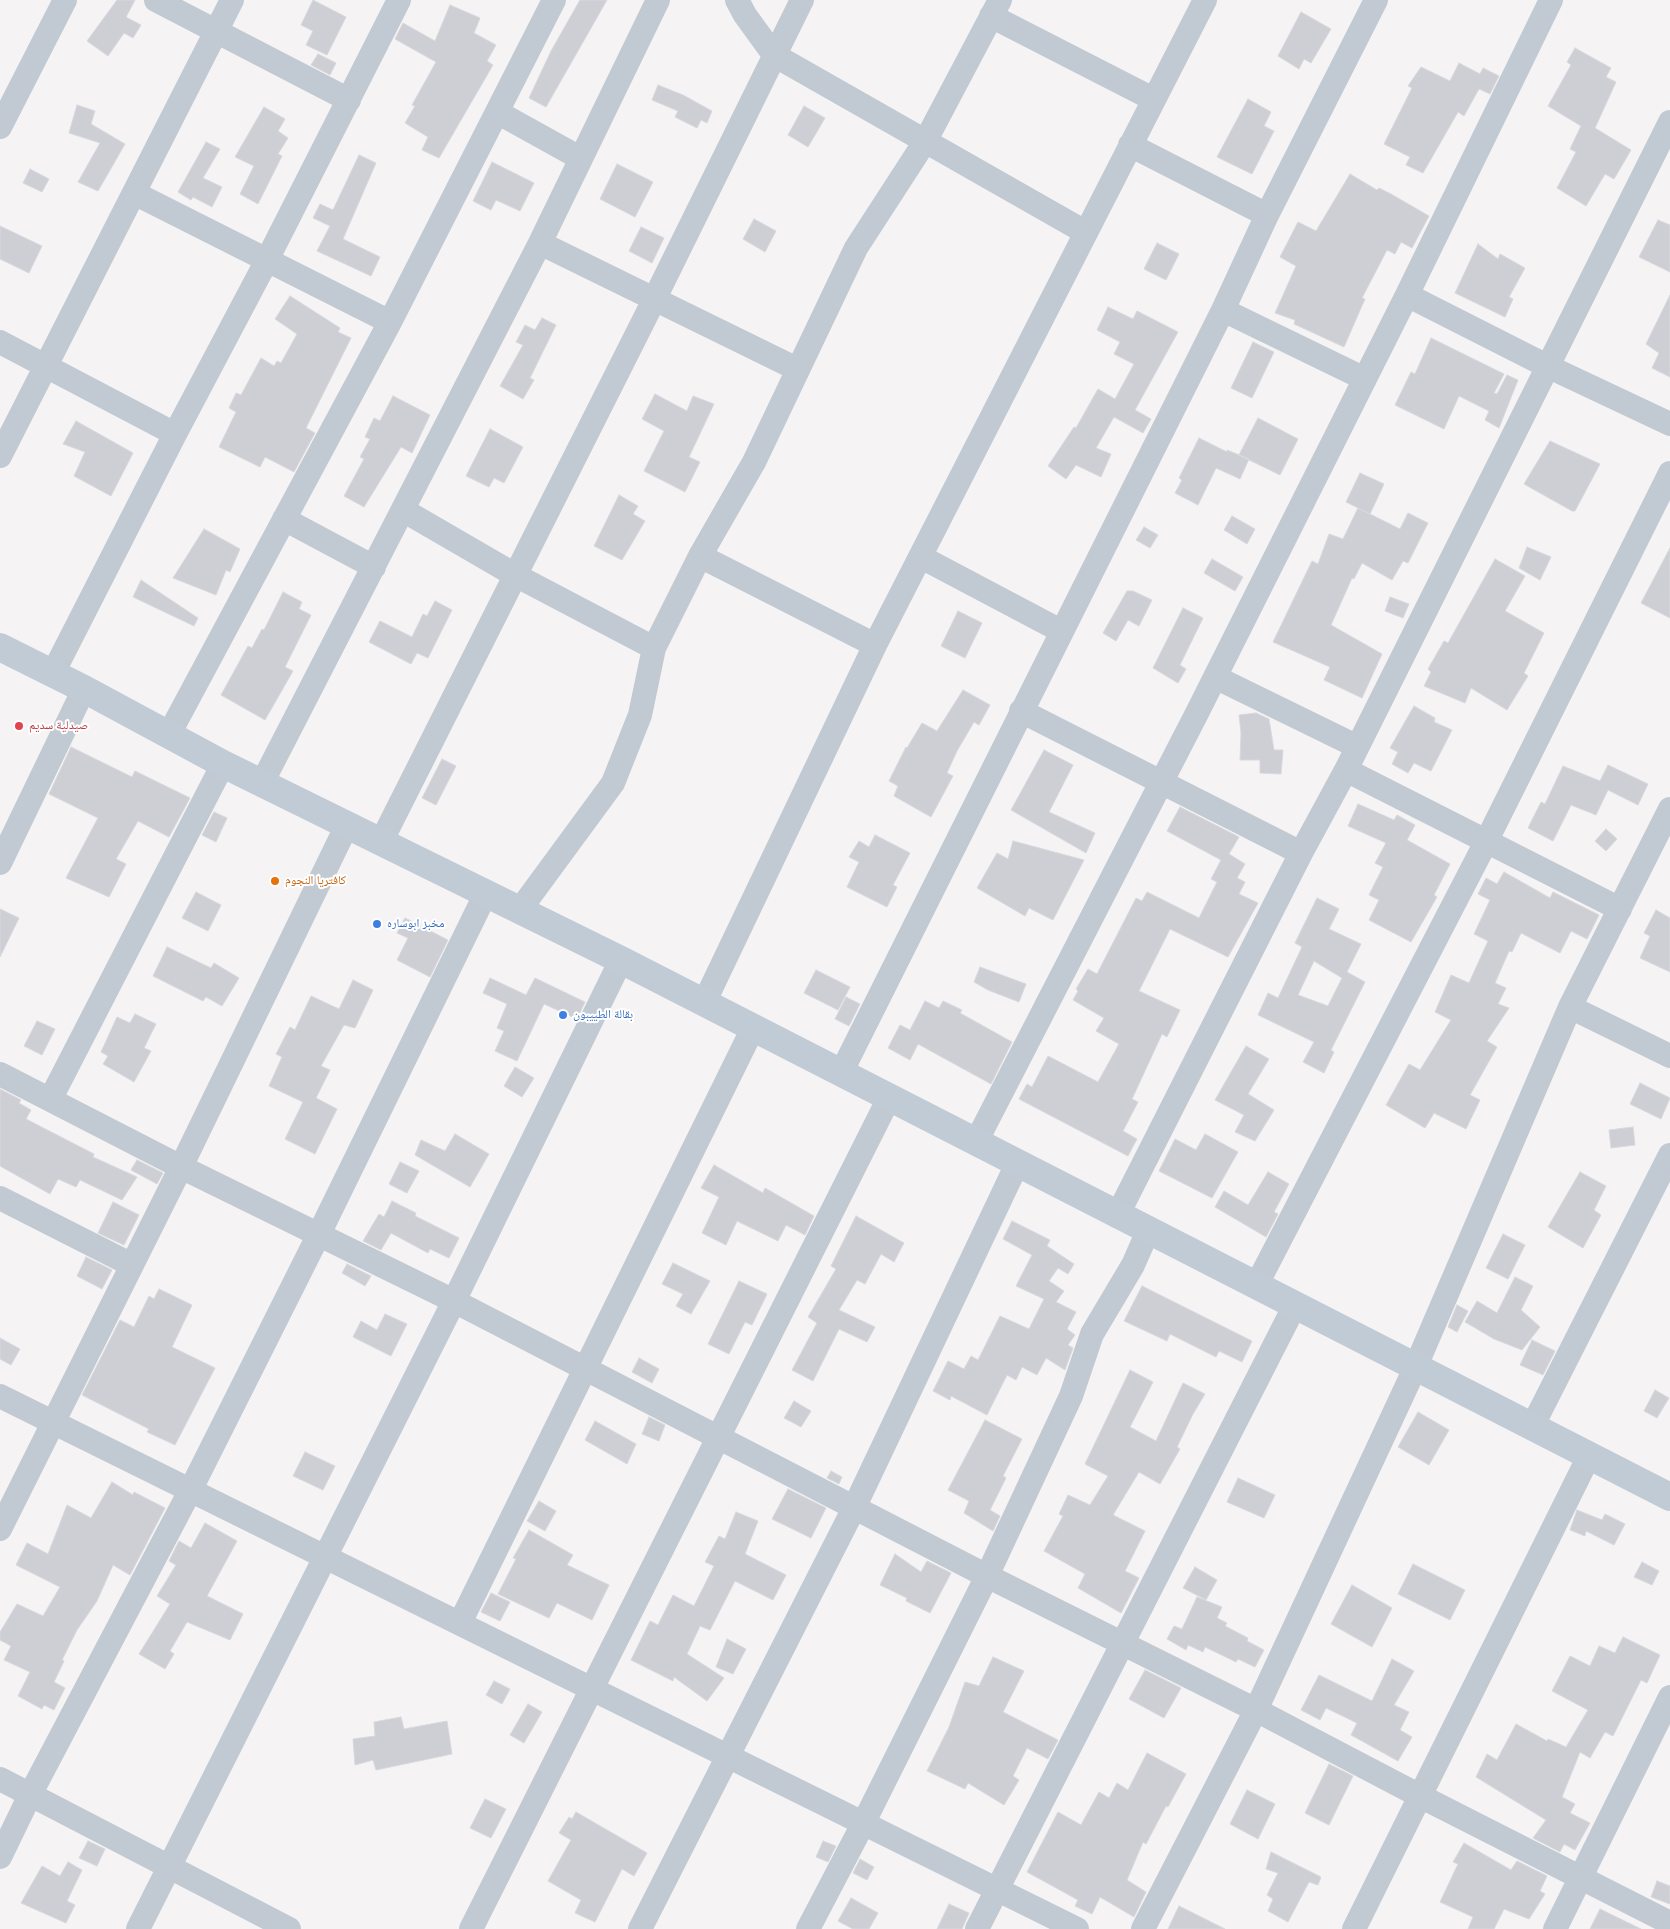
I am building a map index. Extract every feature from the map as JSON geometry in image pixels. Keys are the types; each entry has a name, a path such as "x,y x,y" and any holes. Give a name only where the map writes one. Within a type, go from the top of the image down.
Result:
{"main road":[{"path":"0,647 84,689 223,764 347,824 485,895 621,960 1670,1497"}],"street":[{"path":"0,127 65,0"},
{"path":"156,0 349,100"},
{"path":"0,456 232,0"},
{"path":"53,673 399,0"},
{"path":"168,736 390,322 554,0"},
{"path":"262,783 540,243 658,0"},
{"path":"737,0 745,15 774,55 1085,232"},
{"path":"381,842 654,300 802,0"},
{"path":"704,1003 874,645 1205,0"},
{"path":"841,1073 1223,310 1267,215 1376,0"},
{"path":"976,1142 1215,677 1407,295 1551,0"},
{"path":"519,911 613,783 640,715 654,648 700,556 754,462 856,248 926,140 996,8 1153,99"},
{"path":"497,112 580,158"},
{"path":"1118,1216 1301,853 1346,770 1356,746 1547,366 1667,134"},
{"path":"1130,145 1267,215"},
{"path":"134,193 390,322"},
{"path":"540,243 797,369"},
{"path":"1407,295 1547,366 1670,424"},
{"path":"1223,310 1365,378"},
{"path":"0,342 176,434"},
{"path":"1256,1286 1487,840 1670,473"},
{"path":"403,510 515,575 654,648"},
{"path":"284,519 374,567"},
{"path":"700,556 874,645"},
{"path":"920,557 1061,632"},
{"path":"1215,677 1356,746"},
{"path":"0,863 84,689"},
{"path":"1021,711 1301,853"},
{"path":"51,1098 223,764"},
{"path":"1346,770 1620,909"},
{"path":"1144,1929 1256,1710 1416,1366 1570,1007 1670,809"},
{"path":"0,1528 181,1167 347,824"},
{"path":"0,1857 30,1795 191,1489 319,1234 485,895"},
{"path":"138,1929 454,1301 621,960"},
{"path":"1570,1007 1670,1056"},
{"path":"460,1623 754,1028"},
{"path":"0,1074 51,1098 181,1167 586,1368 718,1438 1122,1645 1256,1710 1420,1796 1670,1922"},
{"path":"471,1929 889,1098"},
{"path":"1533,1426 1670,1155"},
{"path":"640,1929 854,1508 1018,1164"},
{"path":"0,1198 132,1265"},
{"path":"808,1929 864,1822 987,1576 1071,1396 1092,1334 1132,1265 1148,1231"},
{"path":"977,1929 1295,1305"},
{"path":"0,1396 1077,1929"},
{"path":"1354,1929 1589,1456"},
{"path":"1555,1929 1670,1697"},
{"path":"0,1779 289,1929"}],"building":[{"path":"117,0 135,0 126,17 141,25 133,38 124,33 108,56 87,41"},
{"path":"313,0 346,17 327,55 306,45 313,31 301,25"},
{"path":"580,0 607,0 546,107 529,98 551,51"},
{"path":"450,5 480,18 474,33 496,45 487,61 493,65 439,158 422,150 428,137 405,123 415,106 412,105 436,62 395,39 403,23 435,41"},
{"path":"1301,12 1331,29 1311,63 1304,59 1299,69 1278,56"},
{"path":"1575,48 1611,68 1606,77 1616,82 1595,128 1631,150 1614,179 1605,174 1586,206 1557,188 1576,152 1570,149 1581,126 1548,106 1571,65 1567,62"},
{"path":"318,54 336,63 330,75 311,65"},
{"path":"1459,63 1480,74 1483,68 1499,76 1490,94 1479,89 1464,116 1458,112 1423,173 1406,165 1410,157 1384,144 1412,88 1408,86 1421,67 1450,81"},
{"path":"658,85 683,95 712,111 707,123 701,120 697,128 675,117 678,111 652,100"},
{"path":"1248,99 1271,112 1264,126 1274,131 1252,174 1217,157"},
{"path":"77,105 95,111 91,124 125,144 98,191 78,182 100,143 69,133"},
{"path":"804,106 825,118 808,147 788,135"},
{"path":"264,107 285,119 278,131 288,138 278,154 282,156 258,204 240,194 254,166 235,157"},
{"path":"206,142 220,149 203,178 222,187 212,207 193,197 191,200 178,192"},
{"path":"359,155 376,163 343,239 380,257 371,276 317,251 330,226 313,218 320,204 333,210"},
{"path":"492,162 534,183 520,211 496,200 491,210 473,201"},
{"path":"617,164 653,182 635,217 600,199"},
{"path":"30,169 49,179 42,192 23,183"},
{"path":"1350,174 1377,190 1379,188 1391,194 1429,216 1412,248 1401,242 1395,254 1387,250 1362,298 1365,299 1344,347 1294,324 1295,320 1275,313 1296,266 1280,257 1298,222 1316,231"},
{"path":"754,219 776,231 765,252 743,239"},
{"path":"1658,220 1670,225 1670,272 1639,257"},
{"path":"0,226 42,246 29,273 0,259"},
{"path":"641,227 664,238 652,263 629,251"},
{"path":"1157,243 1179,254 1166,280 1144,269"},
{"path":"1478,244 1498,259 1500,254 1525,268 1509,297 1513,299 1505,317 1455,293"},
{"path":"1670,295 1670,377 1652,368 1659,353 1646,344"},
{"path":"290,296 340,328 338,332 351,338 306,428 315,433 294,472 265,457 260,467 219,447 236,412 229,408 236,393 241,395 261,358 274,366 277,361 281,363 297,334 275,319"},
{"path":"1108,307 1133,319 1137,311 1178,332 1135,410 1151,419 1143,433 1114,417 1096,448 1111,454 1101,477 1076,465 1066,479 1048,466 1074,427 1076,428 1098,389 1115,399 1134,364 1114,354 1120,342 1097,330"},
{"path":"542,318 556,325 530,378 534,380 523,399 500,386 523,345 516,342 525,325 535,330"},
{"path":"1431,338 1504,374 1494,393 1497,394 1507,375 1518,380 1499,428 1485,420 1489,411 1459,396 1444,429 1395,405 1411,372 1415,374"},
{"path":"1253,342 1274,352 1252,398 1231,388"},
{"path":"655,394 687,411 693,396 714,404 689,457 700,462 685,492 644,471 664,431 642,419"},
{"path":"393,396 430,415 412,453 401,447 364,507 344,496 364,459 360,457 370,439 365,437 374,418 380,421"},
{"path":"1258,418 1298,439 1280,475 1239,455"},
{"path":"76,421 133,453 111,496 74,476 85,452 63,444"},
{"path":"490,429 523,447 504,483 494,478 489,487 466,476"},
{"path":"1199,438 1227,452 1227,450 1249,459 1240,479 1216,468 1198,505 1175,493 1182,480 1179,478"},
{"path":"1550,441 1600,464 1575,511 1524,484"},
{"path":"1360,473 1384,484 1370,514 1346,502"},
{"path":"619,495 638,506 633,514 645,521 622,560 594,546"},
{"path":"1358,508 1400,529 1408,513 1428,523 1408,563 1403,561 1392,580 1362,563 1354,579 1352,578 1331,625 1382,654 1362,698 1324,680 1330,667 1273,642 1312,561 1318,564 1329,534 1343,539"},
{"path":"1232,516 1255,529 1247,544 1224,530"},
{"path":"1144,527 1158,535 1150,548 1136,540"},
{"path":"204,529 240,549 230,572 226,570 216,595 173,578"},
{"path":"1527,547 1551,557 1540,580 1519,568"},
{"path":"1670,548 1670,618 1641,603"},
{"path":"1212,559 1243,577 1235,591 1204,573"},
{"path":"1495,559 1525,576 1505,611 1544,633 1524,673 1528,676 1507,710 1471,688 1465,703 1424,686 1431,672 1428,669 1444,641 1448,643"},
{"path":"141,580 198,618 194,626 133,597"},
{"path":"1127,591 1133,591 1152,600 1139,626 1128,620 1116,641 1103,633"},
{"path":"283,592 302,602 299,609 311,615 285,667 293,671 265,720 221,695 248,646 252,648 262,629 264,630"},
{"path":"1390,597 1409,604 1403,618 1385,611"},
{"path":"435,601 452,610 428,658 417,653 411,664 369,642 380,621 412,637 423,614 427,616"},
{"path":"1183,608 1203,618 1180,665 1186,669 1178,683 1153,668"},
{"path":"958,611 982,623 965,658 941,646"},
{"path":"963,690 990,705 979,725 974,722 957,751 947,773 953,776 931,817 894,796 898,786 889,781 906,747 922,723 937,731"},
{"path":"1414,706 1435,718 1434,722 1452,730 1431,771 1414,763 1408,773 1392,764 1398,752 1390,748"},
{"path":"1256,713 1269,719 1274,750 1283,750 1281,774 1260,773 1260,760 1240,760 1241,733 1239,715"},
{"path":"71,747 132,777 135,771 190,798 169,837 138,821 116,859 126,864 109,897 66,878 98,818 49,794"},
{"path":"1044,750 1073,765 1049,812 1095,833 1086,853 1011,810"},
{"path":"442,759 456,766 436,805 422,798"},
{"path":"1608,765 1648,784 1638,805 1608,790 1596,815 1571,805 1553,841 1528,828 1541,802 1545,804 1563,766 1600,781"},
{"path":"1358,804 1394,820 1397,815 1415,825 1407,840 1450,864 1434,895 1437,897 1411,942 1369,920 1379,900 1369,895 1383,867 1375,863 1386,843 1348,826"},
{"path":"1180,807 1239,837 1229,854 1245,864 1237,878 1245,882 1239,894 1258,903 1228,957 1170,929 1139,991 1180,1010 1167,1037 1162,1034 1132,1099 1138,1102 1123,1131 1137,1139 1128,1156 1019,1099 1027,1084 1032,1087 1048,1056 1098,1082 1119,1044 1096,1031 1104,1018 1073,1000 1078,991 1076,989 1088,969 1097,974 1136,898 1142,901 1147,892 1199,918 1217,882 1211,879 1221,860 1167,831"},
{"path":"214,812 227,818 216,842 202,835"},
{"path":"1606,829 1617,839 1606,851 1595,841"},
{"path":"875,835 910,853 893,885 897,887 887,907 847,887 859,862 849,857 859,841 869,847"},
{"path":"1013,841 1084,860 1053,920 1029,908 1025,916 977,888 997,853 1008,859"},
{"path":"1504,872 1550,898 1553,892 1599,915 1587,939 1571,931 1560,953 1521,933 1512,952 1509,951 1495,983 1506,988 1498,1004 1509,1008 1487,1041 1497,1047 1470,1095 1480,1100 1466,1129 1434,1113 1425,1128 1386,1105 1409,1064 1420,1070 1451,1020 1435,1012 1451,975 1469,983 1488,941 1474,934 1490,900 1478,894 1486,878 1497,884"},
{"path":"196,892 221,905 208,931 182,918"},
{"path":"1317,898 1339,909 1329,929 1361,944 1347,972 1365,982 1331,1050 1334,1052 1324,1073 1303,1062 1314,1042 1258,1015 1268,993 1278,998 1302,947 1295,943","holes":["1314,961 1342,978 1328,1006 1298,995"]},
{"path":"0,909 19,918 0,957"},
{"path":"1656,910 1670,918 1670,972 1640,958 1650,936 1644,933"},
{"path":"405,918 448,940 430,977 397,960 408,938 397,933"},
{"path":"167,947 211,968 214,963 239,978 222,1006 206,997 203,1001 153,976"},
{"path":"980,967 1026,984 1019,1002 988,990 974,982"},
{"path":"816,970 850,987 838,1010 804,993"},
{"path":"490,978 526,995 535,978 585,1002 577,1019 544,1004 517,1061 495,1051 504,1031 497,1028 507,1004 483,993"},
{"path":"353,980 373,990 355,1028 344,1025 321,1066 330,1070 316,1098 337,1109 315,1154 285,1139 303,1102 269,1086 282,1057 276,1054 290,1027 295,1030 311,996 339,1009"},
{"path":"846,997 860,1004 849,1026 835,1019"},
{"path":"925,1001 939,1008 943,1001 962,1010 960,1013 1012,1042 991,1084 918,1044 910,1060 888,1048 900,1025 910,1030"},
{"path":"135,1014 156,1024 144,1048 151,1051 134,1082 103,1064 108,1056 101,1052 117,1017 130,1023"},
{"path":"37,1021 55,1029 42,1055 24,1046"},
{"path":"1246,1046 1269,1059 1248,1094 1274,1110 1255,1141 1235,1132 1244,1115 1215,1100"},
{"path":"515,1067 534,1078 522,1097 504,1086"},
{"path":"1640,1083 1670,1098 1661,1119 1630,1104"},
{"path":"0,1089 21,1100 19,1103 31,1110 26,1119 94,1154 93,1157 137,1177 122,1200 80,1180 76,1187 58,1179 50,1194 0,1166"},
{"path":"1633,1127 1635,1145 1611,1148 1609,1130"},
{"path":"455,1134 489,1154 470,1187 415,1155 421,1140 445,1151"},
{"path":"1205,1134 1238,1152 1212,1198 1159,1171 1175,1139 1196,1150"},
{"path":"137,1160 163,1173 157,1184 131,1170"},
{"path":"400,1162 419,1171 407,1193 389,1184"},
{"path":"714,1165 763,1193 765,1188 814,1216 805,1235 786,1225 778,1241 737,1221 726,1245 702,1233 719,1197 701,1188"},
{"path":"1268,1172 1289,1184 1274,1212 1278,1214 1266,1237 1215,1207 1224,1191 1248,1205"},
{"path":"1580,1172 1606,1186 1594,1210 1601,1215 1583,1248 1548,1227"},
{"path":"392,1201 416,1213 415,1216 459,1238 449,1258 430,1249 428,1253 391,1233 381,1250 363,1241 379,1214 384,1217"},
{"path":"113,1202 139,1215 124,1245 98,1233"},
{"path":"856,1216 904,1243 894,1262 881,1254 865,1284 857,1280 839,1310 875,1327 867,1342 839,1329 813,1381 792,1370 817,1323 808,1317 836,1269 831,1266"},
{"path":"1012,1221 1050,1240 1047,1246 1074,1264 1068,1274 1058,1268 1049,1281 1064,1291 1056,1302 1076,1312 1067,1329 1075,1335 1068,1345 1073,1348 1065,1370 1046,1358 1037,1375 1022,1367 1016,1380 1007,1375 987,1415 951,1396 950,1400 933,1391 948,1361 964,1369 971,1356 978,1360 1000,1316 1029,1329 1044,1299 1016,1286 1032,1255 1003,1239"},
{"path":"1503,1234 1525,1245 1508,1279 1486,1268"},
{"path":"86,1257 112,1270 102,1289 77,1276"},
{"path":"673,1263 710,1281 691,1314 676,1306 683,1294 662,1284"},
{"path":"347,1264 371,1276 365,1286 342,1273"},
{"path":"1515,1277 1533,1286 1521,1310 1540,1327 1522,1350 1494,1339 1465,1322 1477,1301 1497,1313"},
{"path":"739,1281 767,1294 752,1325 745,1322 729,1354 708,1344"},
{"path":"1142,1286 1252,1341 1242,1362 1219,1351 1216,1357 1170,1334 1167,1341 1124,1321"},
{"path":"159,1289 192,1305 172,1347 215,1368 175,1445 147,1432 149,1429 82,1395 120,1320 134,1327 149,1296 154,1299"},
{"path":"1457,1305 1468,1311 1457,1332 1448,1327"},
{"path":"385,1314 407,1324 391,1356 353,1337 361,1321 377,1330"},
{"path":"0,1338 20,1349 11,1365 0,1359"},
{"path":"1532,1340 1555,1351 1543,1375 1520,1365"},
{"path":"639,1358 659,1369 652,1383 632,1372"},
{"path":"1130,1370 1153,1382 1130,1427 1156,1441 1183,1383 1205,1394 1177,1447 1180,1449 1160,1484 1139,1472 1113,1515 1145,1531 1125,1571 1139,1578 1121,1613 1078,1588 1085,1574 1044,1551 1063,1516 1059,1514 1068,1495 1090,1505 1108,1476 1085,1464"},
{"path":"1655,1390 1669,1398 1657,1418 1644,1411"},
{"path":"794,1401 811,1411 801,1427 784,1418"},
{"path":"1418,1412 1449,1430 1429,1465 1398,1447"},
{"path":"649,1417 665,1425 659,1441 642,1434"},
{"path":"985,1420 1022,1439 1003,1476 1006,1478 990,1510 1000,1516 993,1531 964,1513 969,1501 948,1490"},
{"path":"595,1421 636,1444 627,1464 585,1440"},
{"path":"305,1452 335,1466 323,1490 293,1476"},
{"path":"831,1471 842,1477 839,1484 827,1478"},
{"path":"1238,1478 1275,1495 1264,1518 1227,1502"},
{"path":"112,1482 133,1495 134,1492 165,1508 130,1575 113,1565 97,1601 77,1630 62,1660 64,1661 54,1682 65,1688 54,1710 44,1705 42,1709 18,1696 30,1672 4,1660 11,1646 0,1640 0,1632 17,1604 43,1616 60,1587 16,1565 27,1543 48,1554 67,1505 91,1518"},
{"path":"788,1489 826,1508 811,1538 772,1519"},
{"path":"539,1501 556,1511 545,1531 527,1521"},
{"path":"1577,1510 1602,1520 1605,1514 1625,1524 1614,1545 1586,1531 1585,1536 1570,1530"},
{"path":"736,1512 758,1521 745,1554 786,1575 773,1600 735,1581 710,1630 700,1626 687,1654 724,1678 707,1701 674,1677 673,1681 631,1660 650,1621 658,1625 673,1595 694,1606 714,1566 705,1562 719,1536 725,1539"},
{"path":"205,1523 237,1541 207,1596 243,1614 230,1640 187,1622 170,1651 174,1654 165,1669 139,1654 170,1604 157,1596 176,1565 169,1561 179,1541 191,1548"},
{"path":"529,1530 573,1555 567,1565 609,1585 592,1620 557,1603 549,1618 498,1594 516,1559 513,1558"},
{"path":"895,1554 921,1572 927,1561 951,1573 930,1613 906,1601 907,1598 880,1585"},
{"path":"1642,1562 1659,1571 1652,1585 1634,1577"},
{"path":"1413,1564 1465,1590 1450,1620 1398,1594"},
{"path":"1195,1567 1217,1580 1206,1600 1183,1588"},
{"path":"1352,1585 1392,1608 1372,1647 1331,1624"},
{"path":"491,1593 510,1602 500,1621 481,1612"},
{"path":"1197,1597 1222,1607 1217,1618 1227,1623 1225,1626 1248,1638 1247,1641 1264,1650 1255,1667 1238,1659 1236,1662 1205,1647 1203,1652 1188,1645 1186,1650 1167,1639 1174,1626 1182,1629"},
{"path":"1623,1637 1660,1655 1647,1683 1641,1680 1613,1736 1605,1732 1590,1758 1580,1752 1562,1797 1575,1804 1570,1813 1590,1823 1575,1850 1564,1844 1560,1852 1533,1838 1546,1820 1476,1777 1487,1754 1497,1760 1516,1724 1547,1741 1548,1739 1566,1747 1588,1710 1552,1691 1570,1656 1590,1666 1599,1646 1615,1653"},
{"path":"727,1639 746,1649 733,1674 716,1667"},
{"path":"993,1657 1024,1671 1003,1712 1058,1740 1048,1759 1027,1748 1013,1776 1019,1780 1004,1805 968,1783 965,1789 927,1771 949,1727 965,1682 979,1686"},
{"path":"1392,1659 1414,1671 1394,1705 1409,1712 1400,1730 1412,1737 1398,1761 1351,1735 1357,1723 1326,1708 1320,1720 1301,1710 1319,1675 1372,1701"},
{"path":"1145,1670 1181,1688 1164,1718 1129,1699"},
{"path":"494,1681 510,1689 502,1704 486,1695"},
{"path":"528,1704 542,1712 524,1743 510,1735"},
{"path":"401,1717 404,1729 447,1721 452,1754 376,1770 373,1760 355,1765 353,1739 375,1736 374,1722"},
{"path":"1147,1753 1186,1774 1146,1844 1143,1842 1127,1880 1146,1892 1134,1917 1100,1897 1092,1914 1075,1906 1078,1900 1027,1872 1058,1812 1081,1825 1099,1792 1109,1798 1117,1783 1128,1790"},
{"path":"1329,1764 1353,1776 1329,1825 1305,1813"},
{"path":"1247,1790 1275,1804 1258,1839 1230,1824"},
{"path":"485,1799 506,1809 491,1838 470,1828"},
{"path":"576,1812 647,1853 634,1876 622,1869 595,1922 575,1913 581,1900 548,1881 571,1840 559,1833 569,1817 572,1819"},
{"path":"88,1841 105,1849 97,1866 79,1858"},
{"path":"823,1841 836,1846 828,1862 816,1857"},
{"path":"1464,1843 1511,1870 1517,1861 1547,1876 1540,1891 1545,1894 1529,1919 1504,1909 1494,1929 1468,1929 1473,1917 1440,1902 1458,1864 1453,1862"},
{"path":"1271,1852 1321,1877 1318,1885 1309,1882 1288,1922 1268,1911 1273,1899 1267,1895 1278,1873 1266,1869"},
{"path":"860,1859 874,1867 867,1880 853,1873"},
{"path":"68,1862 82,1870 67,1901 75,1905 66,1923 21,1903 42,1866 60,1876"},
{"path":"1657,1881 1670,1886 1670,1904 1651,1897"},
{"path":"851,1898 878,1913 869,1929 853,1929 838,1921"},
{"path":"949,1904 969,1913 962,1929 937,1929"},
{"path":"1179,1906 1225,1929 1168,1929"},
{"path":"1600,1909 1641,1929 1590,1929"}],"place":[{"name":"صيدلية سديم","path":"19,726"},
{"name":"كافتريا النجوم","path":"275,881"},
{"name":"مخبز ابوساره","path":"377,924"},
{"name":"بقالة الطييبون","path":"563,1015"}]}
